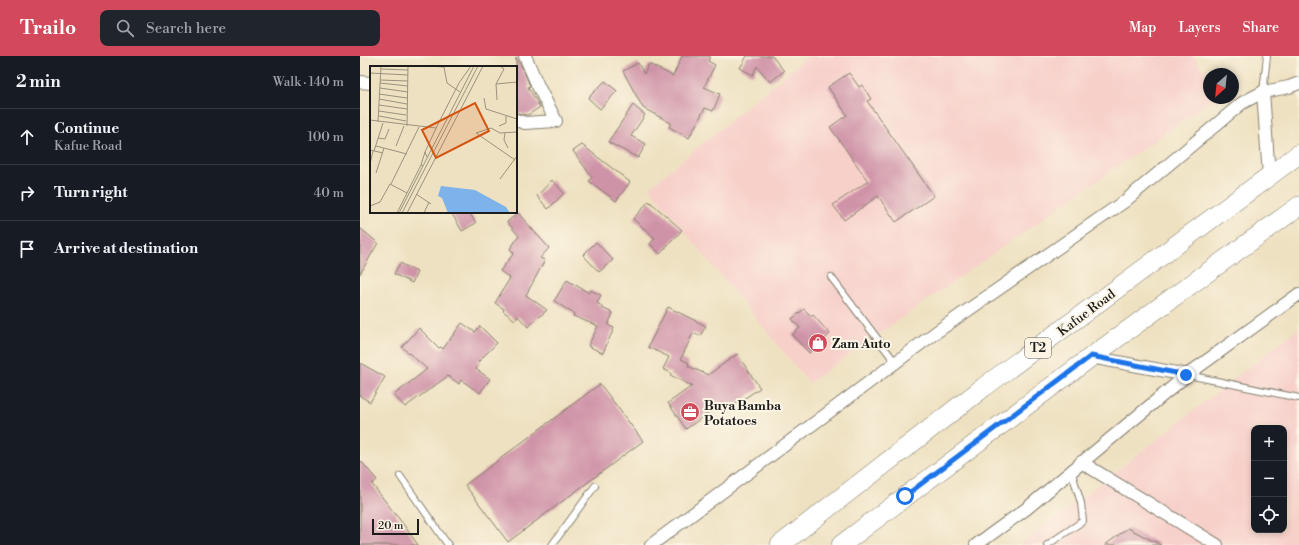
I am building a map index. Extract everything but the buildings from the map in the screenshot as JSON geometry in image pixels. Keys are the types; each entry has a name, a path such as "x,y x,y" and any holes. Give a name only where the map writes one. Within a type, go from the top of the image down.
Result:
{"main road":[{"name":"Kafue Road","path":"780,545 984,387 1299,154"},
{"path":"841,545 1091,356 1299,206"}],"street":[{"path":"517,120 525,123 556,121 525,56"},
{"path":"360,82 370,83"},
{"path":"651,545 935,333 1126,201 1242,103 1262,92 1289,87 1299,83"},
{"path":"1262,92 1269,176"},
{"path":"979,544 1026,509 1186,375 1299,294"},
{"path":"1091,356 1186,375"},
{"path":"1081,462 1217,545"}],"lane":[{"path":"1262,92 1267,56"},
{"path":"831,277 895,362"},
{"path":"1186,375 1299,398"},
{"path":"1047,545 1083,521 1081,503 1072,470"},
{"path":"400,476 448,545"},
{"path":"552,545 595,486"}],"shaded area":[{"path":"808,56 1194,56 1203,70 1203,104 1206,104 809,383 649,188"},
{"path":"1299,328 1299,545 1019,545 1126,464"}],"place":[{"name":"Zam Auto","path":"818,343"},
{"name":"Buya Bamba Potatoes","path":"690,412"}],"route":[{"path":"905,496 1091,356 1186,375"}]}
